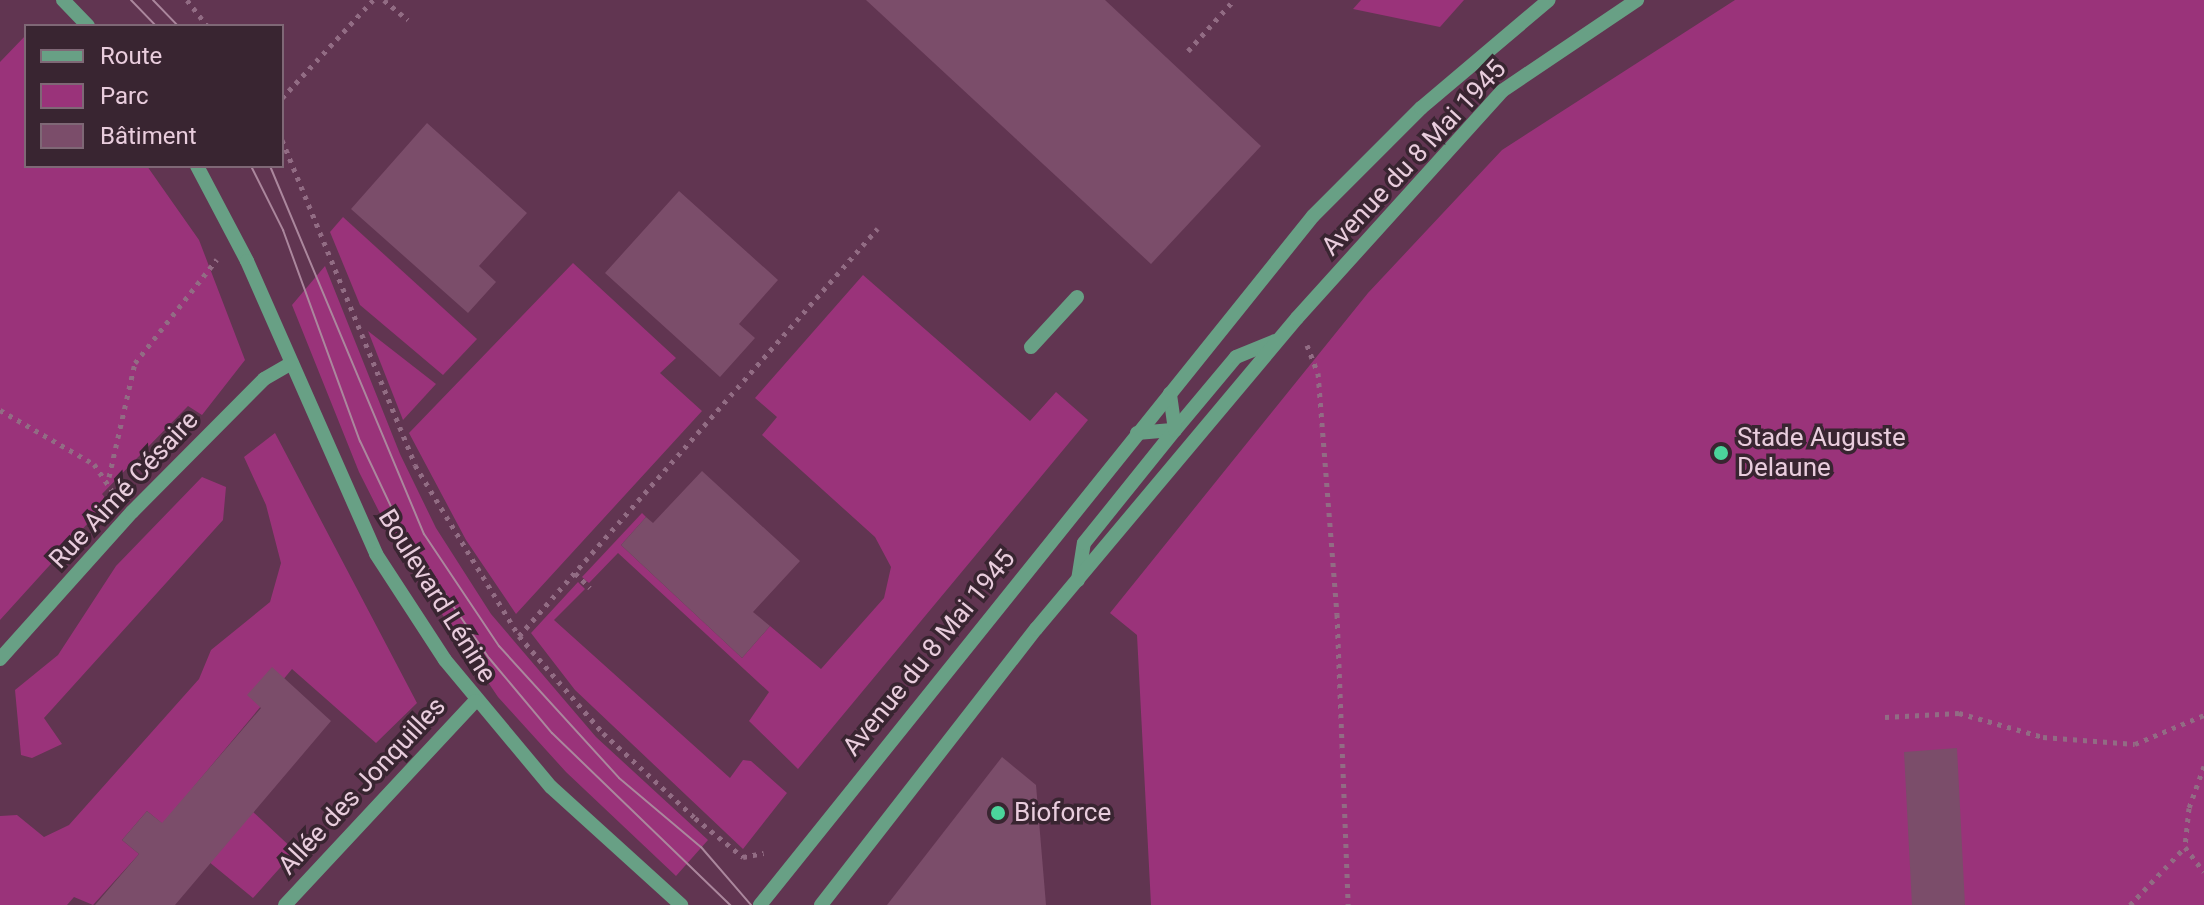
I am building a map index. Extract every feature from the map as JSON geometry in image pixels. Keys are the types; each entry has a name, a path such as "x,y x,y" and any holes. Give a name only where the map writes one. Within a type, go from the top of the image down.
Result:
{"street":[{"path":"63,0 86,24"},
{"name":"Avenue du 8 Mai 1945","path":"760,905 1313,216 1421,108 1549,0"},
{"name":"Avenue du 8 Mai 1945","path":"821,905 1078,580 1297,318 1502,91 1637,0"},
{"name":"Boulevard Lénine","path":"198,168 292,363 376,554 475,701 551,787 681,905"},
{"path":"1031,347 1077,297"},
{"name":"Avenue du 8 Mai 1945","path":"1078,580 1084,543 1236,357 1279,340"},
{"name":"Rue Aimé Césaire","path":"0,659 132,512 264,379 292,363"},
{"path":"1137,433 1175,430 1170,393"},
{"name":"Allée des Jonquilles","path":"285,905 475,701"}],"path":[{"path":"187,0 205,24"},
{"path":"284,96 373,0"},
{"path":"384,0 408,20"},
{"path":"1188,51 1234,0"},
{"path":"284,145 415,465 519,636 603,733 695,818 743,857 764,853"},
{"path":"519,636 878,228"},
{"path":"132,512 105,485 135,363 217,259"},
{"path":"1297,318 1318,373 1337,614 1348,905"},
{"path":"0,410 109,477"},
{"path":"575,573 590,588"},
{"path":"1885,717 1959,713 2043,737 2135,744 2204,715"},
{"path":"2130,905 2185,847 2189,808 2204,766"},
{"path":"2185,847 2204,872"}],"green space":[{"path":"1361,0 1464,0 1440,27 1353,9"},
{"name":"Stade Auguste Delaune","path":"1735,0 2204,0 2204,905 1151,905 1137,635 1110,613 1368,293 1502,150"},
{"path":"24,37 24,168 148,168 199,240 245,360 202,415 188,406 102,494 108,501 0,620 0,62"},
{"path":"343,217 477,339 443,375 360,305 330,232"},
{"path":"573,263 676,358 660,373 702,411 516,614 466,540 409,433"},
{"path":"325,266 400,454 436,528 491,614 596,737 708,840 676,876 566,772 498,697 398,549 359,472 292,305"},
{"path":"863,275 1030,421 1056,392 1088,420 798,769 749,721 769,692 618,553 589,583 582,577 642,513 646,517 621,545 742,658 770,626 821,669 884,598 891,567 875,537 762,435 777,417 755,398"},
{"path":"368,331 436,384 403,420"},
{"path":"275,433 417,703 376,743 292,669 191,790 252,811 295,851 253,898 147,811 122,840 139,854 93,905 74,897 67,905 0,905 0,816 17,815 44,837 69,825 199,679 211,650 270,602 281,563 266,505 244,457"},
{"path":"202,477 226,487 223,520 44,718 62,744 32,758 21,755 15,690 58,655 116,566"},
{"path":"578,582 585,589 554,620 730,778 743,760 751,761 787,793 743,849 575,690 531,633"}],"building":[{"path":"866,0 1105,0 1261,146 1151,264"},
{"path":"427,123 527,213 479,266 496,282 468,313 351,209"},
{"path":"679,191 778,280 739,324 755,338 720,377 605,273"},
{"path":"702,471 800,561 753,612 770,626 742,658 621,545 646,517 653,523"},
{"path":"272,667 331,721 175,905 95,905 139,854 122,840 147,811 162,823 261,708 247,695"},
{"path":"1957,748 1965,905 1912,905 1904,752"},
{"name":"Bioforce","path":"1002,757 1036,785 1046,905 887,905"}],"tram line":[{"path":"131,0 154,24"},
{"path":"153,0 176,24"},
{"path":"252,168 283,230 360,441 405,536 489,658 552,733 730,905"},
{"path":"271,168 424,534 499,646 619,778 701,847 751,905"}],"place":[{"name":"Stade Auguste Delaune","path":"1721,453"},
{"name":"Bioforce","path":"998,813"}]}
